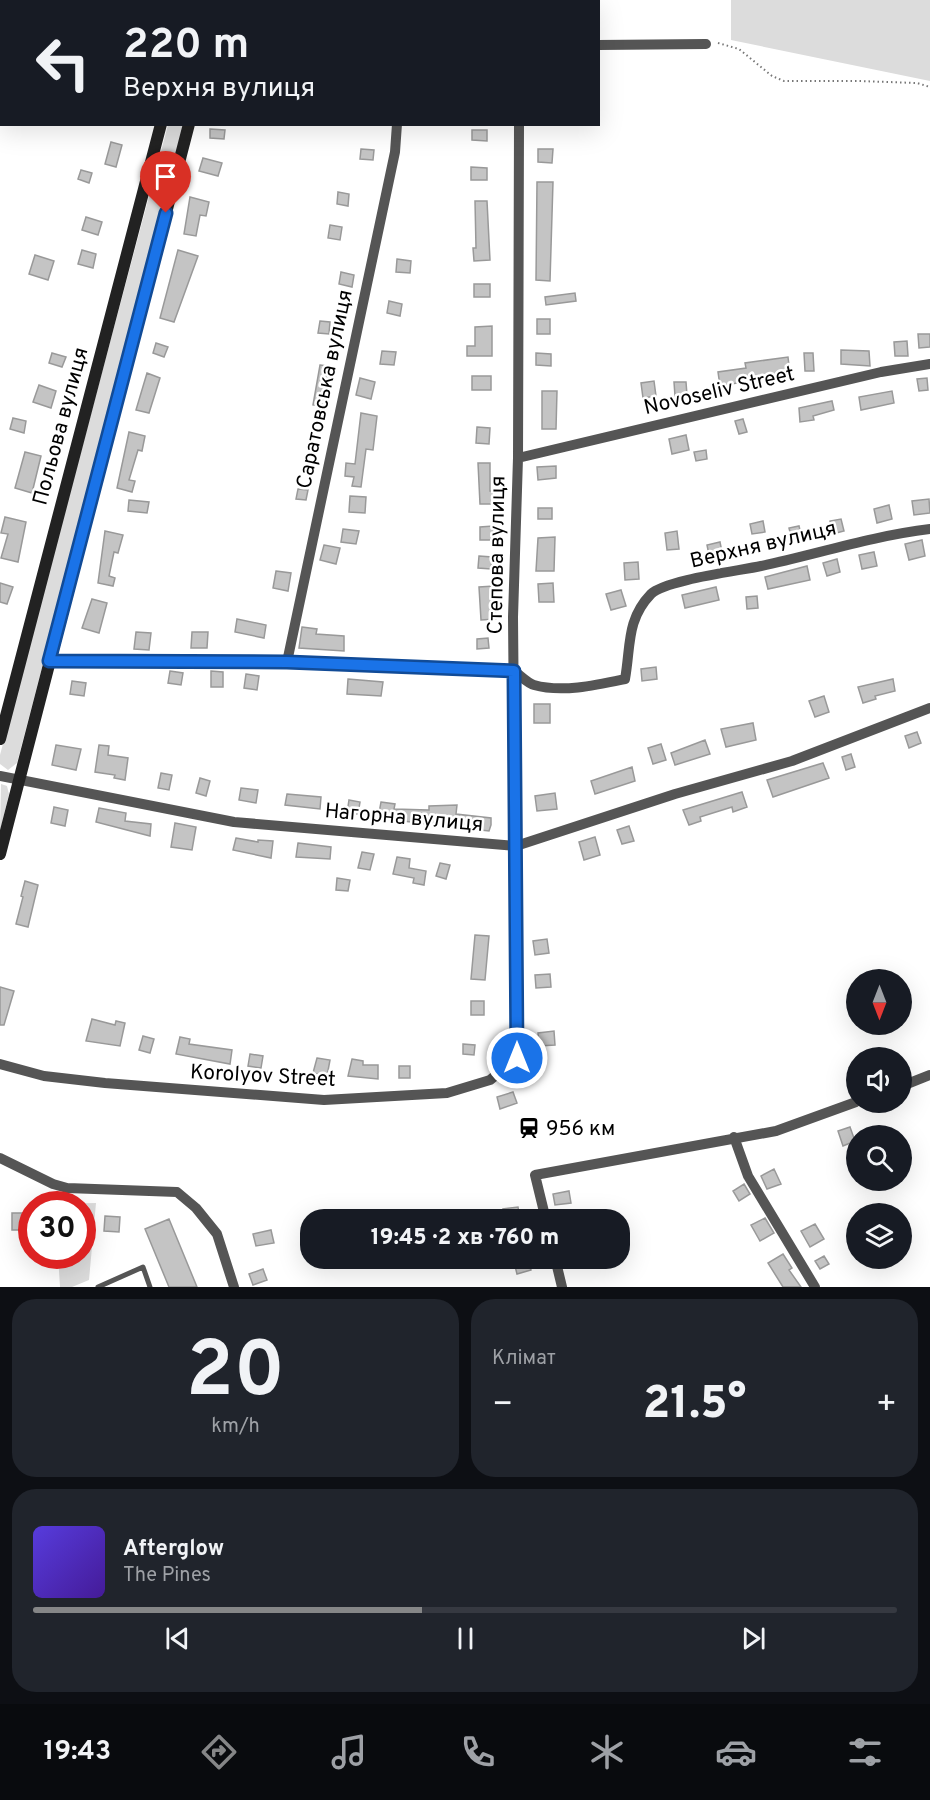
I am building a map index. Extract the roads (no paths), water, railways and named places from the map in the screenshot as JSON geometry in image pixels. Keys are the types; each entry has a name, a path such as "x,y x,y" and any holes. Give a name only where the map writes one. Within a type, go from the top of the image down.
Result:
{"main road":[{"name":"Польова вулиця","path":"0,739 160,126"},
{"path":"0,854 188,126"}],"street":[{"path":"600,45 706,44"},
{"name":"Саратовська вулиця","path":"287,662 395,152 397,126"},
{"name":"Степова вулиця","path":"517,1058 514,671 518,458 519,126"},
{"name":"Novoseliv Street","path":"518,458 870,374 930,364"},
{"name":"Верхня вулиця","path":"514,671 532,685 555,687 582,686 625,679 629,633 637,611 653,592 691,579 760,567 904,532 930,529"},
{"path":"49,661 287,662 514,671"},
{"name":"Нагорна вулиця","path":"0,776 234,822 516,846 675,794 792,761 930,708"},
{"name":"Korolyov Street","path":"0,1064 44,1076 105,1083 324,1100 447,1093 490,1080 517,1058"},
{"path":"912,1082 930,1075"},
{"path":"543,1209 535,1175 776,1131 846,1106"},
{"path":"735,1137 748,1176 815,1287"},
{"path":"0,1158 53,1184 67,1188 177,1192 196,1208 219,1241 234,1287"},
{"path":"558,1269 562,1287"}],"lane":[{"path":"98,1287 143,1268 150,1287"}],"place":[{"name":"956 км","path":"529,1128"}]}
